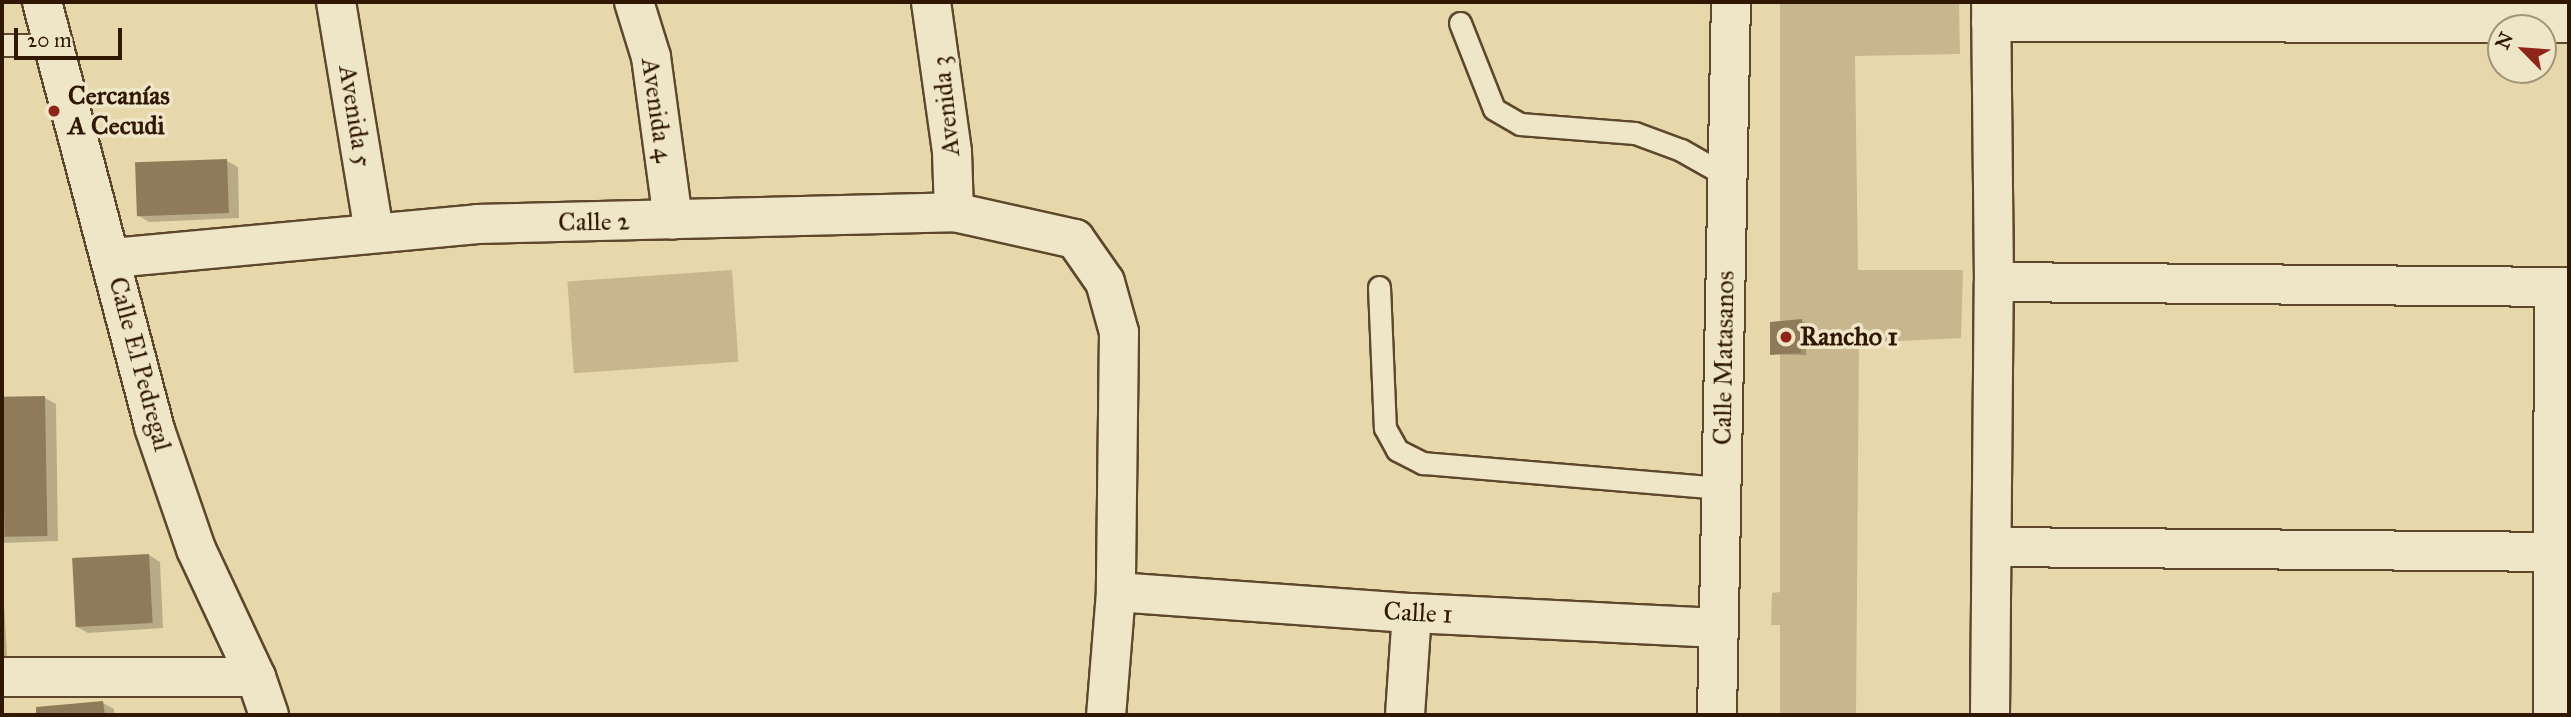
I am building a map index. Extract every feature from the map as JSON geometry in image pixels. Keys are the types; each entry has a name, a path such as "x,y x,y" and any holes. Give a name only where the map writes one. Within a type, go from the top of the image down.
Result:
{"street":[{"name":"Calle El Pedregal","path":"42,2 113,258 154,427 195,549 256,677 269,715"},
{"name":"Avenida 5","path":"336,2 374,231"},
{"name":"Avenida 4","path":"634,2 651,57 673,220"},
{"name":"Avenida 3","path":"931,2 952,152 954,212"},
{"name":"Calle Matasanos","path":"1717,715 1731,2"},
{"path":"1990,715 1994,282 1991,12 2569,23"},
{"name":"Calle 2","path":"113,258 374,231 954,212 1074,239 1105,282 1119,332 1116,592"},
{"path":"1994,282 2562,287 2562,552 2553,715"},
{"path":"1993,547 2562,552"},
{"path":"1106,715 1116,592"},
{"name":"Calle 1","path":"1116,592 1412,613 1719,628"},
{"path":"1405,715 1412,613"},
{"path":"2,677 256,677"}],"lane":[{"path":"1460,23 1493,109 1520,124 1635,132 1681,150 1727,176"},
{"path":"2,45 55,46"},
{"path":"1379,287 1385,428 1398,450 1423,463 1722,488"}],"shaded area":[{"path":"1780,2 1959,2 1960,54 1855,56 1858,270 1963,270 1961,338 1859,343 1856,715 1780,715 1780,625 1771,625 1772,593 1780,592"},
{"path":"732,270 738,362 574,373 567,282"}],"building":[{"path":"227,159 229,213 137,216 135,162"},
{"name":"Rancho 1","path":"1802,319 1801,353 1770,355 1770,322"},
{"path":"45,396 47,536 4,537 2,397"},
{"path":"149,554 153,623 76,627 72,558"},
{"path":"103,701 105,715 36,715 36,707"}],"place":[{"name":"Cercanías A Cecudi","path":"54,111"},
{"name":"Rancho 1","path":"1786,337"}]}
